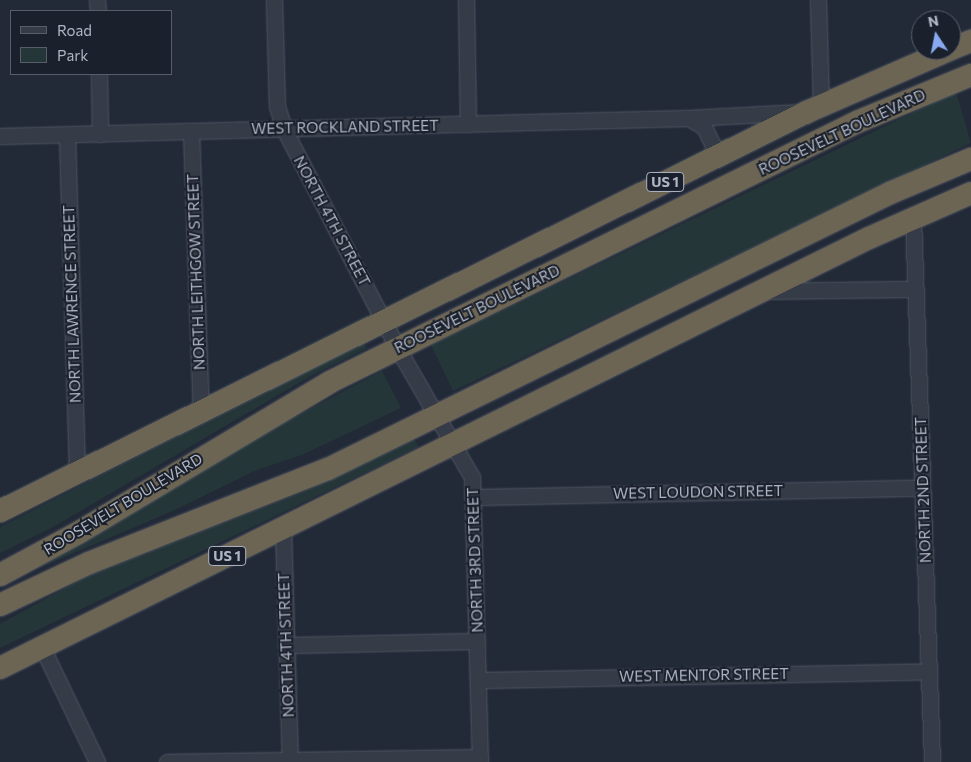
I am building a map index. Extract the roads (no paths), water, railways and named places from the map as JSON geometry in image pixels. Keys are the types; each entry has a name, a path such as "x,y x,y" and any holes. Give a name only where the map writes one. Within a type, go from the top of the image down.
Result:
{"highway":[{"name":"ROOSEVELT BOULEVARD","path":"0,511 814,109 927,60"},
{"name":"ROOSEVELT BOULEVARD","path":"0,575 107,516 295,401 398,348 857,122 971,74"},
{"name":"ROOSEVELT BOULEVARD","path":"0,605 98,559 297,483 436,417 833,221 971,159"},
{"path":"605,212 728,186"},
{"name":"US 1","path":"0,668 913,217 971,193"},
{"path":"763,291 833,221"}],"street":[{"name":"NORTH 4TH STREET","path":"274,0 277,106 284,129 398,348"},
{"path":"466,0 468,124"},
{"path":"814,109 818,0"},
{"path":"99,75 100,134"},
{"name":"WEST ROCKLAND STREET","path":"0,136 689,118 814,109"},
{"path":"689,118 704,127 718,156"},
{"name":"NORTH LEITHGOW STREET","path":"191,131 200,412"},
{"name":"NORTH LAWRENCE STREET","path":"67,135 76,473"},
{"name":"NORTH 2ND STREET","path":"913,217 932,762"},
{"path":"763,291 916,289"},
{"name":"NORTH 3RD STREET","path":"398,348 436,417 469,469 474,497 480,759"},
{"name":"WEST LOUDON STREET","path":"474,497 922,488"},
{"name":"NORTH 4TH STREET","path":"283,528 290,761"},
{"path":"286,645 477,640"},
{"path":"42,647 97,762"},
{"name":"WEST MENTOR STREET","path":"478,680 929,671"},
{"path":"167,762 480,759"}]}
